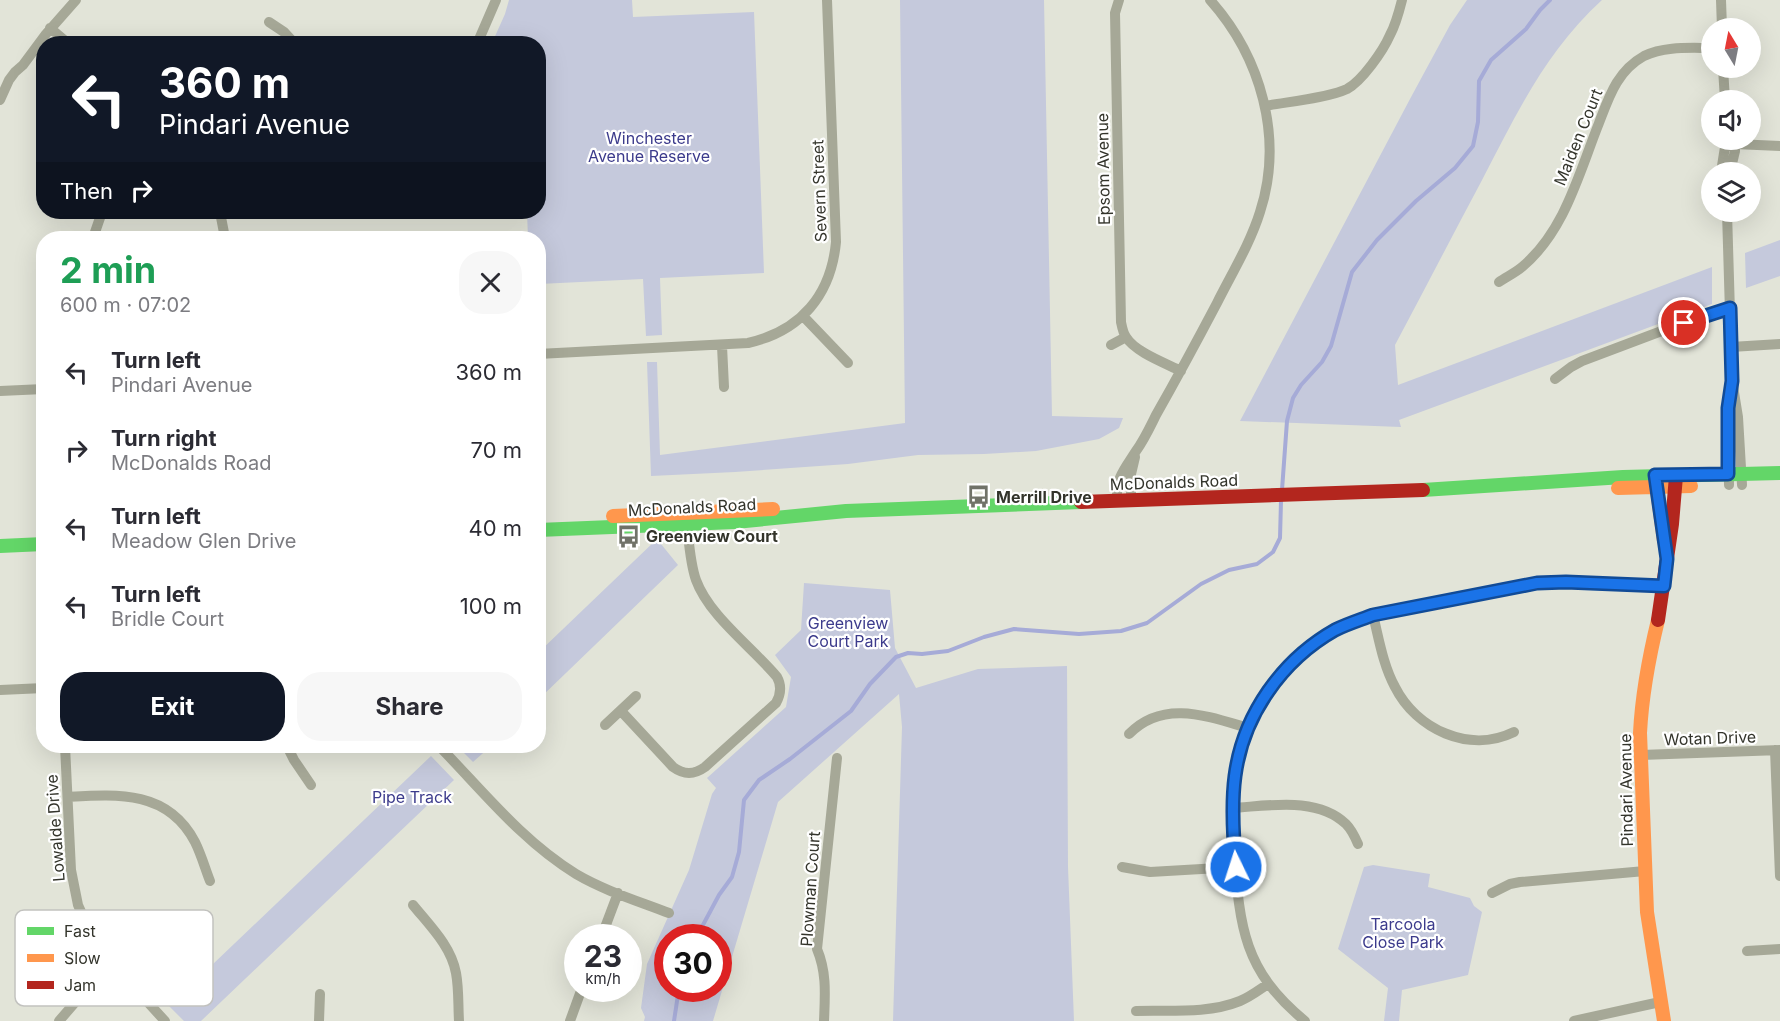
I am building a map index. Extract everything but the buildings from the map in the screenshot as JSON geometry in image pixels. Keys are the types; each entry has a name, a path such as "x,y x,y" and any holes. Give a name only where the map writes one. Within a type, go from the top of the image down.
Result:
{"main road":[{"name":"McDonalds Road","path":"546,522 784,518 846,512 1117,500 1467,488 1526,482 1735,479 1780,473"},
{"name":"McDonalds Road","path":"1735,479 1780,483"},
{"name":"Pindari Avenue","path":"1656,481 1667,559"},
{"name":"Pindari Avenue","path":"1664,1021 1651,942 1645,871 1641,710 1647,667 1664,586 1676,481"},
{"name":"McDonalds Road","path":"546,529 691,520"},
{"path":"0,546 36,544"},
{"path":"0,557 36,555"}],"street":[{"path":"44,36 76,0"},
{"path":"480,36 494,0"},
{"name":"Severn Street","path":"546,354 748,344 786,329 814,304 827,282 835,255 836,242 827,0"},
{"name":"Epsom Avenue","path":"1119,0 1115,13 1120,311 1126,337"},
{"path":"1117,500 1119,476 1137,451 1243,252 1261,210 1265,193 1270,151 1265,106 1253,66 1224,15 1210,0"},
{"path":"1265,106 1337,92 1352,86 1385,45 1394,28 1402,0"},
{"path":"1721,0 1722,18"},
{"path":"268,22 288,36"},
{"path":"48,31 52,36"},
{"path":"48,31 56,36"},
{"path":"0,102 20,75 23,65 36,47"},
{"name":"Maiden Court","path":"1498,282 1515,273 1543,246 1559,221 1619,77 1646,55 1670,49 1701,48"},
{"path":"1761,145 1777,146"},
{"path":"1727,222 1732,381 1728,408 1735,479"},
{"path":"1555,379 1582,362 1704,315 1730,308"},
{"path":"803,316 848,363"},
{"path":"1111,345 1126,337 1140,350 1181,371"},
{"path":"1731,347 1780,344"},
{"path":"722,346 724,387"},
{"path":"0,391 36,389"},
{"path":"1131,500 1131,474 1137,451"},
{"path":"621,711 673,767 689,773 700,771 780,697 780,682 777,677 718,615 701,592 692,561 691,520"},
{"path":"1305,1021 1268,984 1257,966 1245,938 1239,910 1232,808 1235,774 1248,728 1262,701 1278,678 1304,651 1337,629 1373,615 1537,583 1664,586"},
{"path":"1373,615 1395,688 1412,711 1422,720 1446,734 1471,740 1499,739 1514,732"},
{"path":"0,690 36,688"},
{"path":"605,725 636,696"},
{"path":"1129,734 1153,716 1172,713 1199,714 1248,728"},
{"path":"1778,750 1780,876"},
{"name":"Wotan Drive","path":"1641,755 1778,750"},
{"name":"Lowalde Drive","path":"65,753 71,870 80,910"},
{"path":"290,753 311,785"},
{"path":"446,753 542,850 578,875 669,913"},
{"name":"Plowman Court","path":"824,1021 825,972 817,949 837,758"},
{"path":"68,797 129,796 157,805 187,830 200,854 210,881"},
{"path":"1232,808 1296,806 1321,810 1347,825 1358,844"},
{"path":"1122,867 1150,873 1236,867"},
{"path":"1492,893 1520,882 1645,871"},
{"path":"606,924 618,893"},
{"path":"413,905 441,938 452,959 458,986 459,1021"},
{"path":"1747,951 1780,949"},
{"path":"1136,1011 1220,1006 1238,1002 1268,984"},
{"path":"319,1021 320,994"},
{"path":"570,1021 577,1002"},
{"path":"1574,1021 1660,1002"},
{"path":"59,1021 72,1006"},
{"name":"Lowalde Drive","path":"151,1006 165,1021"}],"green space":[{"name":"Winchester Avenue Reserve","path":"509,0 632,0 633,17 754,12 764,273 660,278 662,335 646,336 643,279 546,284 546,231 528,231 527,219 546,219 546,36 495,36"},
{"path":"900,0 1044,0 1052,416 1123,418 1119,428 1099,439 1036,451 918,455 848,464 651,476 647,362 657,362 660,455 905,423"},
{"path":"1467,0 1602,0 1564,41 1548,63 1533,85 1507,133 1395,345 1398,385 1712,267 1712,304 1399,420 1401,427 1240,421 1410,99 1450,25"},
{"path":"1780,240 1780,276 1746,288 1745,253"},
{"path":"657,539 678,565 546,692 546,645"},
{"name":"Greenview Court Park","path":"804,583 890,590 895,648 916,688 978,669 1067,666 1068,867 1074,1021 893,1021 902,727 899,694 778,802 732,957 732,924 665,924 689,870 712,794 716,788 707,778 786,707 791,677 775,655 801,630"},
{"path":"464,753 483,753 473,762"},
{"name":"Pipe Track","path":"431,756 454,780 201,1021 184,1021 169,1006 213,1006 213,964"},
{"name":"Tarcoola Close Park","path":"1373,865 1430,874 1428,887 1470,898 1474,906 1482,912 1468,975 1402,990 1399,1021 1384,1021 1388,988 1338,949 1364,867"},
{"path":"654,948 654,1002 719,1002 713,1021 644,1021 645,1017 641,1008 647,964"}],"waterway":[{"path":"1282,490 1287,421 1293,398 1301,385 1322,362 1331,346 1352,272 1377,240 1416,201 1455,168 1473,146 1478,122 1479,81 1491,60 1526,29 1550,0"},
{"path":"703,924 732,877 739,852 744,800 759,780 790,759 851,711 870,684 896,657 908,653 948,651 984,637 1014,629 1079,634 1121,631 1147,623 1201,584 1229,570 1257,564 1273,552 1280,538 1281,501"},
{"path":"674,1021 677,1002"}],"traffic: fast":[{"path":"1423,490 1623,477 1780,473"},
{"path":"546,530 735,522 846,511 1081,502"},
{"path":"0,546 36,544"}],"traffic: slow":[{"path":"1655,476 1664,541"},
{"path":"1618,488 1691,486"},
{"path":"613,516 773,509"},
{"path":"1658,620 1646,676 1640,733 1647,912 1664,1021"}],"traffic: jam":[{"path":"1658,620 1672,524 1676,476"},
{"path":"1081,502 1423,490"}],"place":[{"name":"Merrill Drive","path":"978,497"},
{"name":"Greenview Court","path":"628,536"}],"route":[{"path":"1236,867 1233,794 1235,774 1248,728 1256,711 1278,678 1304,651 1322,638 1352,622 1373,615 1521,585 1566,582 1664,586 1667,559 1655,475 1728,474 1728,408 1732,381 1730,308 1684,323"}]}
